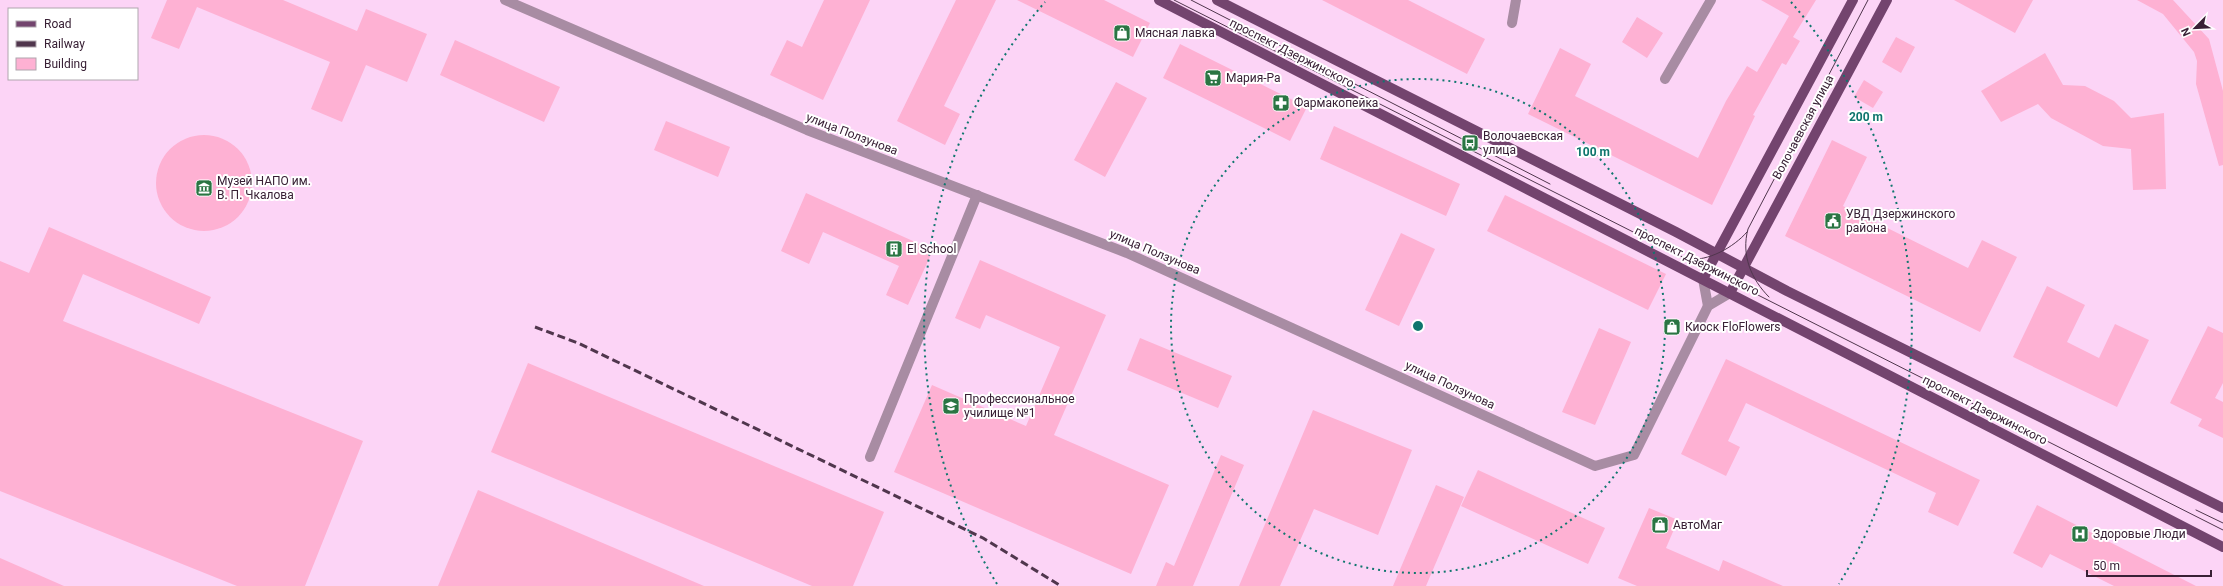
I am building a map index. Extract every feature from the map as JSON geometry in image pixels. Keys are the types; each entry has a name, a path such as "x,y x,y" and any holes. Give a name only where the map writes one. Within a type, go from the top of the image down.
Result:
{"main road":[{"name":"проспект Дзержинского","path":"1159,0 2223,547"},
{"name":"проспект Дзержинского","path":"1217,0 1743,267 2223,508"},
{"name":"Волочаевская улица","path":"1703,279 1852,0"},
{"name":"Волочаевская улица","path":"1730,293 1887,0"}],"street":[{"name":"улица Ползунова","path":"505,0 522,4 807,130 1127,253 1595,466 1634,455 1708,306"},
{"path":"1512,22 1516,0"},
{"path":"1665,79 1711,0"},
{"path":"870,457 977,195"},
{"path":"1703,279 1708,306 1730,293"}],"building":[{"path":"167,0 283,0 357,31 366,9 427,34 407,82 366,65 342,122 311,109 330,62 197,7 179,49 151,38"},
{"path":"824,0 870,0 823,100 770,75 787,40 802,47"},
{"path":"956,0 996,0 944,106 960,114 945,145 897,121"},
{"path":"1017,0 1104,0 1150,23 1133,57"},
{"path":"1322,0 1408,0 1485,39 1467,74"},
{"path":"1761,0 1816,0 1793,37 1800,41 1786,65 1782,63 1753,115 1755,116 1712,205 1528,114 1560,48 1591,64 1575,96 1698,158 1726,101 1747,66 1757,72 1789,16"},
{"path":"1954,0 2033,0 2015,33"},
{"path":"2137,0 2173,0 2209,39 2223,91 2223,165 2219,166 2196,84 2197,61 2194,52 2163,14"},
{"path":"1637,17 1663,33 1647,58 1622,42"},
{"path":"1896,37 1915,47 1901,73 1882,62"},
{"path":"455,40 560,87 544,122 440,75"},
{"path":"1180,44 1307,107 1290,141 1163,78"},
{"path":"2045,53 2063,85 2085,86 2114,101 2131,118 2164,113 2166,189 2133,190 2131,149 2103,146 2051,118 2038,104 2001,122 1981,91"},
{"path":"1864,80 1883,92 1873,108 1854,97"},
{"path":"1116,82 1147,98 1105,177 1074,160"},
{"path":"666,121 730,147 718,177 654,150"},
{"path":"1334,126 1460,184 1446,216 1320,159"},
{"name":"Музей НАПО им. В. П. Чкалова","path":"204,135 222,139 238,149 248,165 252,183 248,201 238,217 222,227 204,231 186,227 170,217 160,201 156,183 160,165 170,149 186,139"},
{"name":"УВД Дзержинского района","path":"1832,140 1867,157 1843,206 1968,268 1982,240 2017,257 1980,332 1785,236"},
{"name":"El School","path":"806,193 933,250 908,305 886,295 899,266 823,232 809,264 781,251"},
{"path":"1505,195 1666,274 1648,310 1487,231"},
{"path":"49,227 211,297 199,324 83,274 63,321 363,441 305,586 237,586 0,491 0,261 29,273"},
{"path":"1401,233 1435,249 1399,326 1365,310"},
{"name":"Профессиональное училище №1","path":"980,260 1106,315 1054,435 1169,485 1131,574 894,472 932,385 1026,426 1060,347 986,315 980,329 955,318"},
{"path":"2047,286 2085,305 2067,342 2099,358 2115,324 2149,340 2117,407 2013,357"},
{"path":"2208,326 2223,333 2223,383 2215,398 2223,402 2223,438 2198,426 2202,419 2170,403"},
{"path":"1599,328 1631,342 1595,425 1562,412"},
{"path":"1140,338 1232,376 1218,408 1127,370"},
{"path":"1726,359 1980,480 1958,526 1928,512 1936,493 1746,403 1728,441 1740,447 1726,476 1681,454"},
{"path":"528,363 884,512 853,586 812,586 491,452"},
{"path":"1313,410 1412,450 1378,535 1314,509 1280,586 1239,586"},
{"path":"1221,455 1244,465 1193,586 1156,586 1166,562 1174,566"},
{"path":"1478,470 1605,528 1588,564 1461,506"},
{"path":"1436,485 1464,497 1426,586 1393,586"},
{"path":"478,490 704,586 438,586"},
{"path":"2037,505 2196,586 2114,586 2050,554 2042,568 2013,553"},
{"path":"1649,508 1678,520 1666,548 1719,571 1723,560 1783,586 1637,586 1618,578"},
{"path":"0,558 64,586 0,586"}],"tram line":[{"path":"1174,0 2223,530"},
{"path":"1191,0 1550,184"},
{"path":"1769,297 1757,282 1749,266 1746,248 1748,229 1868,0"},
{"path":"1687,259 1712,256 1728,248 1742,238 1747,232"},
{"path":"2196,510 2223,523"}],"railway":[{"path":"535,327 578,343 983,538 1061,586"}],"place":[{"name":"Мясная лавка","path":"1122,33"},
{"name":"Мария-Ра","path":"1213,78"},
{"name":"Фармакопейка","path":"1281,103"},
{"name":"Волочаевская улица","path":"1470,143"},
{"name":"Музей НАПО им. В. П. Чкалова","path":"204,188"},
{"name":"УВД Дзержинского района","path":"1833,221"},
{"name":"El School","path":"894,249"},
{"name":"Киоск FloFlowers","path":"1672,327"},
{"name":"Профессиональное училище №1","path":"951,406"},
{"name":"АвтоМаг","path":"1660,525"},
{"name":"Здоровые Люди","path":"2080,534"}]}
